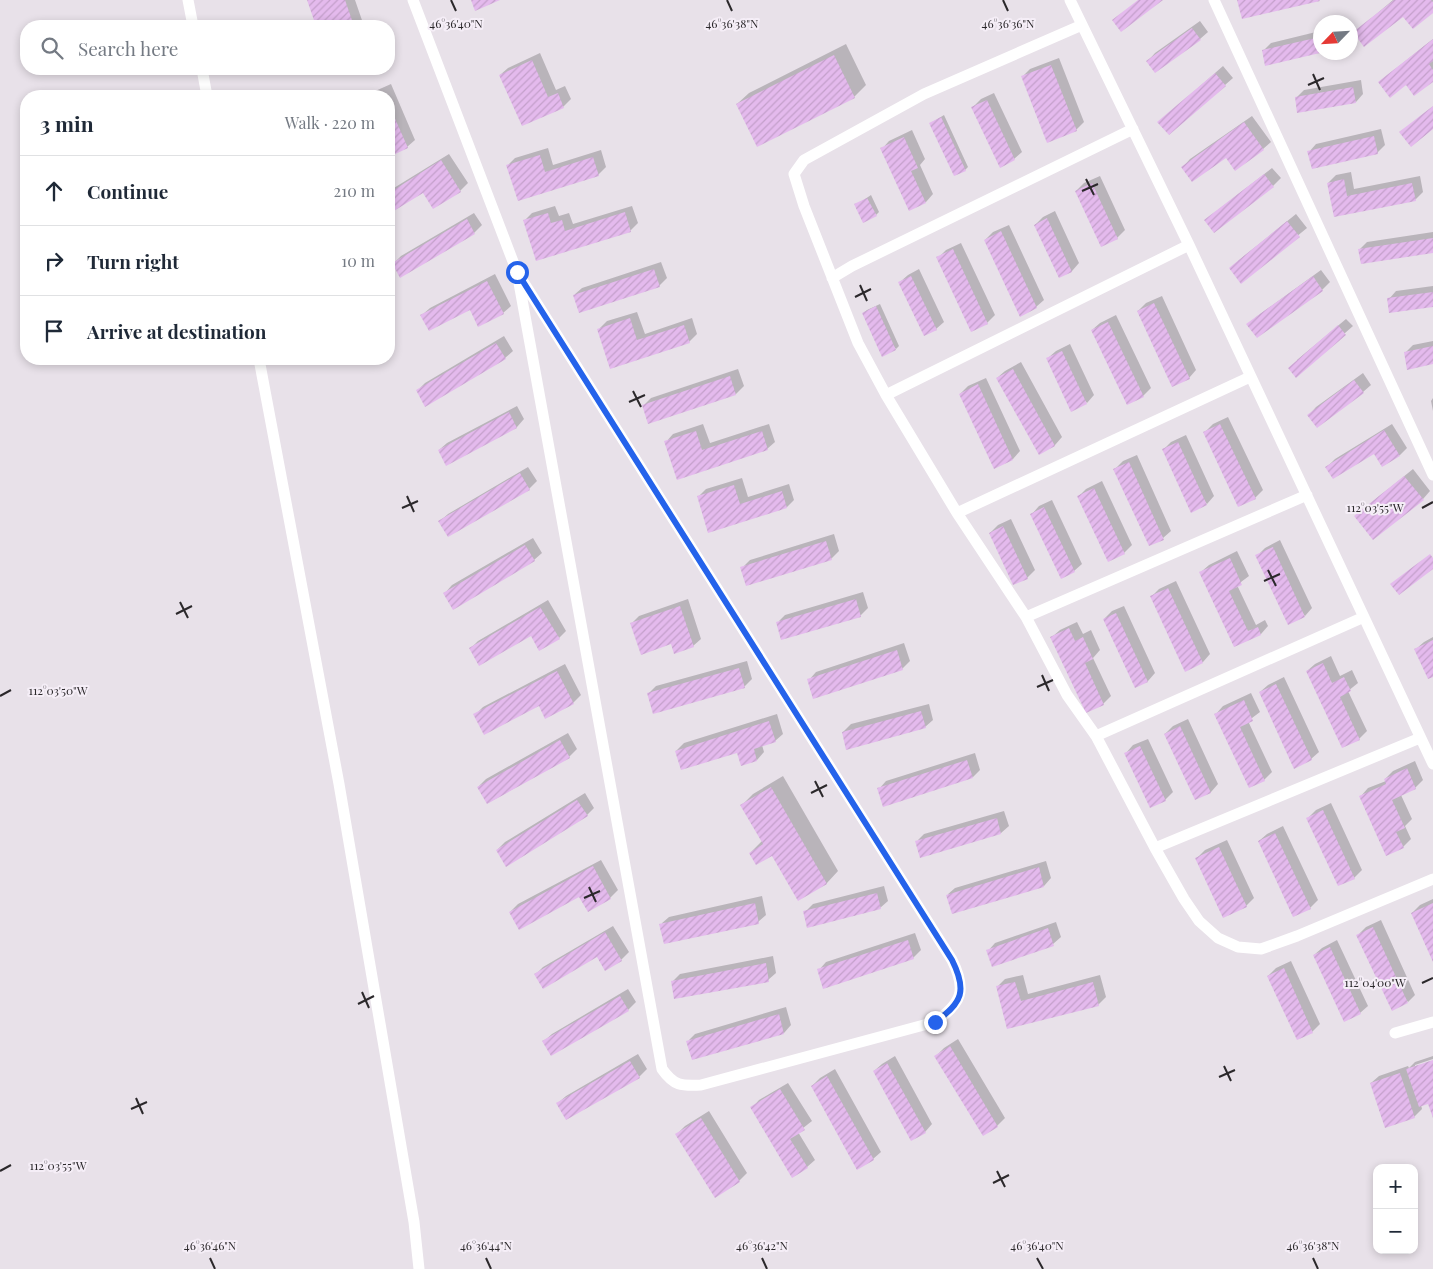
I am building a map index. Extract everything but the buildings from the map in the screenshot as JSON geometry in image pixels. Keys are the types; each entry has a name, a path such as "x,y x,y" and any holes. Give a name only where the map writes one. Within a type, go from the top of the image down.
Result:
{"lane":[{"path":"188,0 192,20"},
{"path":"413,0 517,272 662,1070 670,1081 684,1086 701,1085 935,1022 950,1011 960,996 960,977 952,960 517,272"},
{"path":"1070,0 1189,245 1433,764"},
{"path":"1214,0 1433,475"},
{"path":"1082,25 924,94 804,160 794,174 804,206 858,343 886,395 957,513 1026,618 1066,695 1096,736 1155,848 1199,921 1218,938 1238,947 1261,949 1297,936 1433,879"},
{"path":"203,75 206,90"},
{"path":"832,278 852,266 1133,129"},
{"path":"886,395 1189,245"},
{"path":"260,365 339,784 412,1214 419,1269"},
{"path":"957,513 1250,377"},
{"path":"1026,618 1307,495"},
{"path":"1096,736 1364,617"},
{"path":"1155,848 1420,738"},
{"path":"1395,1033 1433,1022"}],"route":[{"path":"517,272 952,960 960,977 960,996 950,1011 935,1022"}]}
